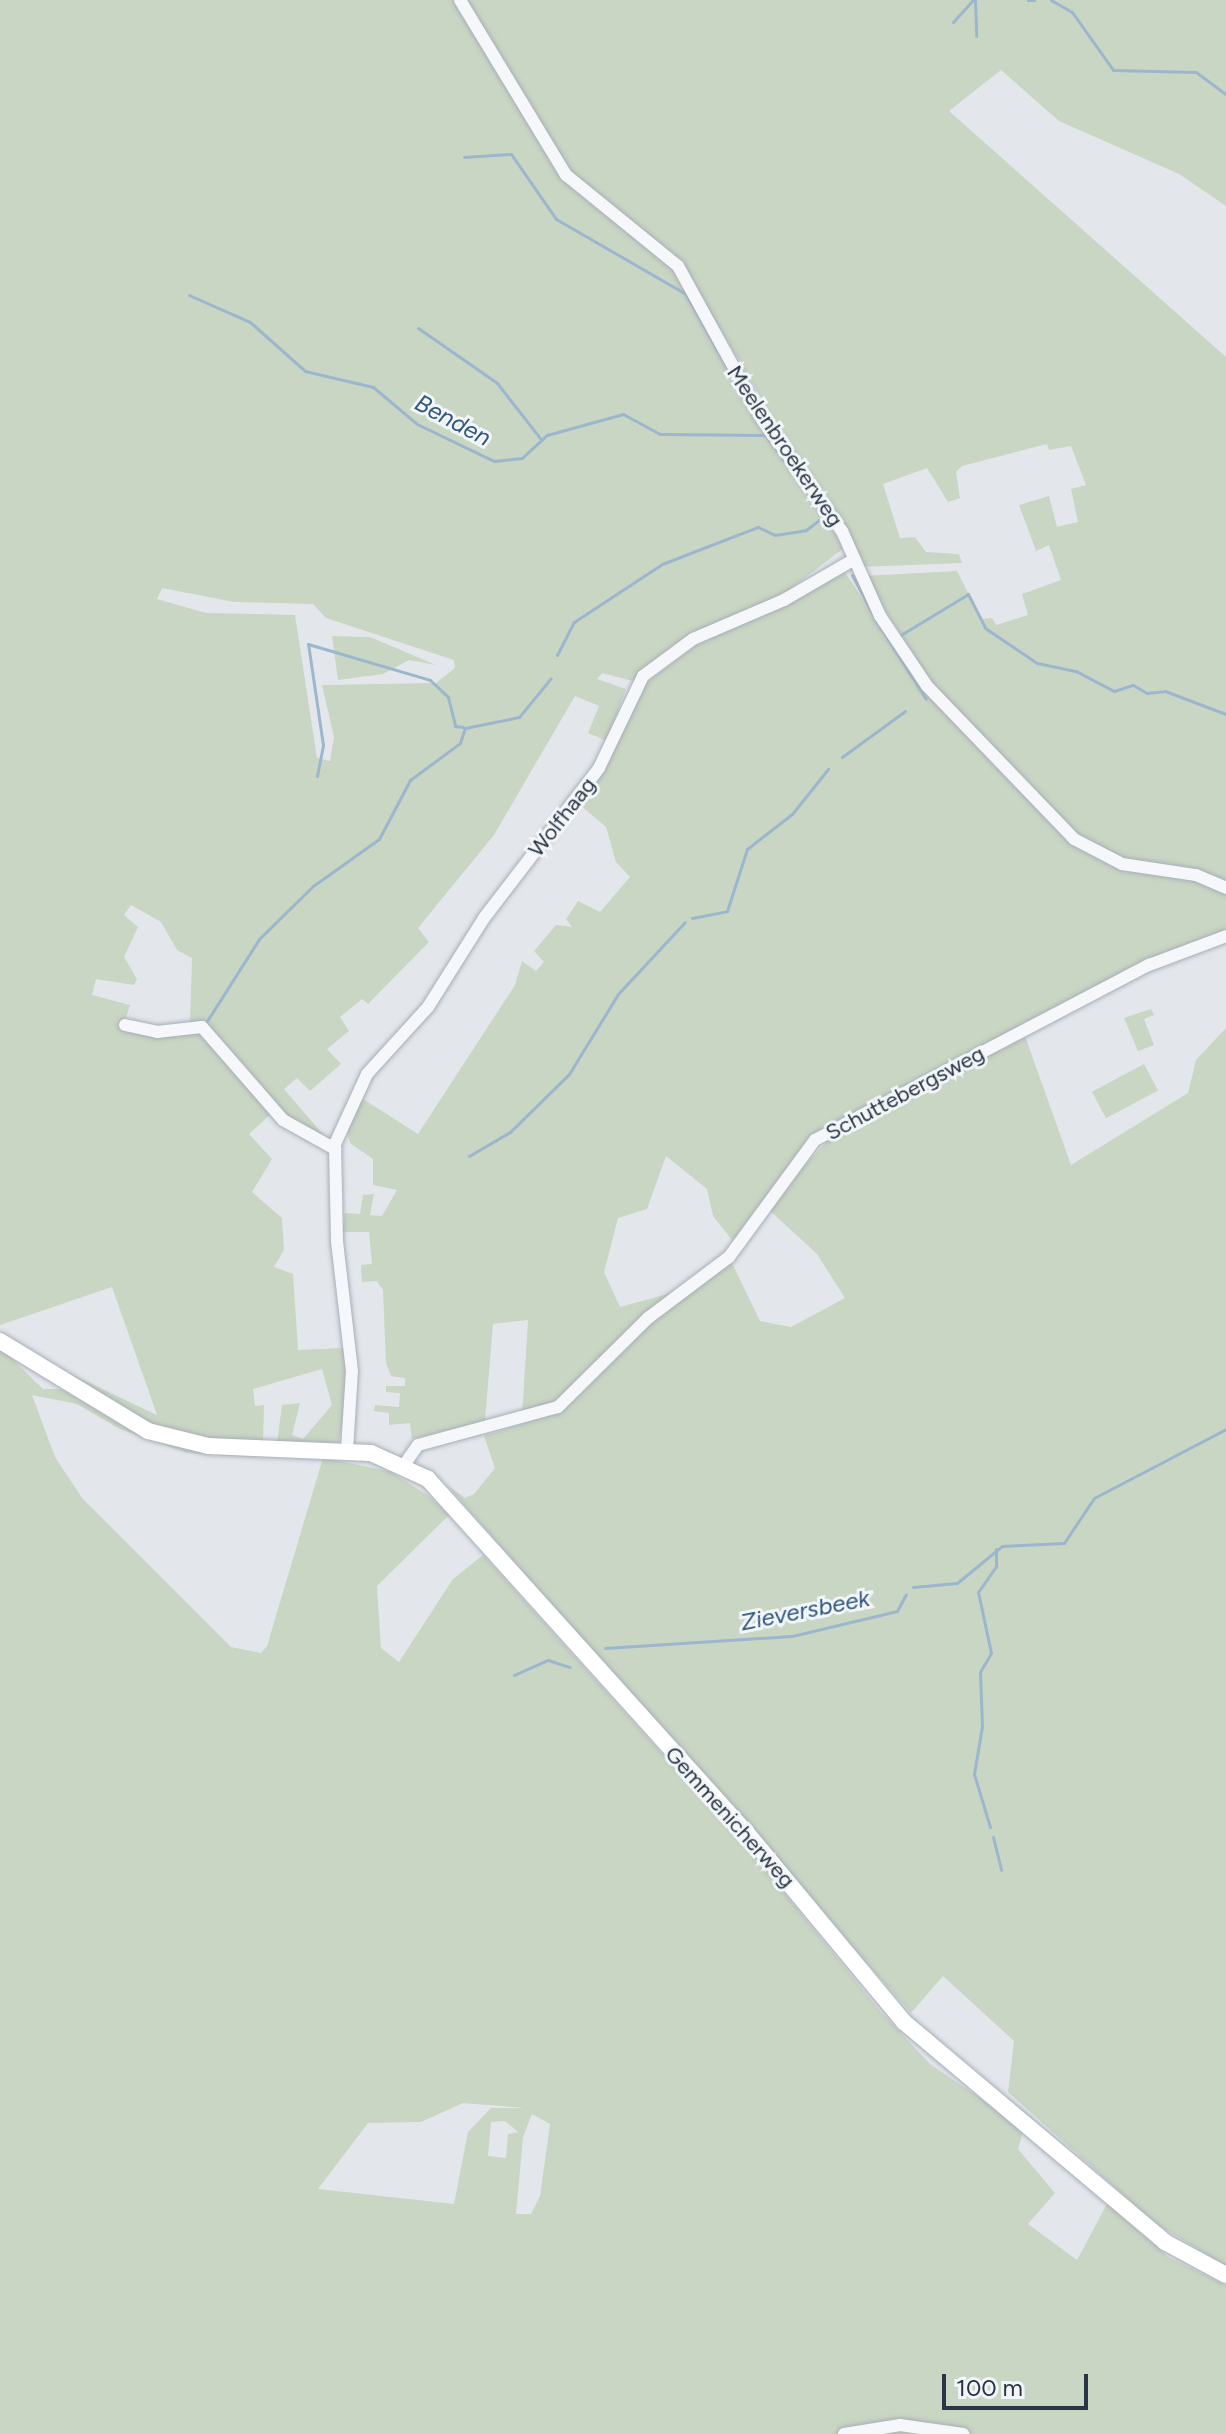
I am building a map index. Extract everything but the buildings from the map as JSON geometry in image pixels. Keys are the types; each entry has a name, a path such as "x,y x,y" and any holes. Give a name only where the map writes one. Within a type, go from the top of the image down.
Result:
{"main road":[{"name":"Gemmenicherweg","path":"0,1341 105,1411 184,1441 208,1446 347,1450 404,1465 453,1504 747,1833 904,2022 1165,2242 1226,2275"}],"street":[{"name":"Meelenbroekerweg","path":"460,0 566,175 678,266 762,419 842,531 853,560 915,671 1067,834 1122,864 1203,877 1226,888"},
{"name":"Wolfhaag","path":"347,1450 352,1359 337,1241 335,1149 367,1074 428,1007 484,918 599,768 643,676 693,639 784,600 853,560"},
{"name":"Schuttebergsweg","path":"404,1465 418,1445 558,1407 648,1318 729,1257 815,1140 1163,958 1226,936"},
{"path":"125,1025 157,1032 202,1027 283,1120 335,1149"},
{"path":"844,2434 900,2425 963,2434"}],"green space":[{"path":"0,0 457,0 557,168 668,257 748,403 844,548 781,596 697,631 633,681 602,673 597,679 626,689 607,741 588,733 599,706 575,696 494,835 418,928 429,942 368,1004 362,999 340,1017 349,1031 327,1049 341,1064 310,1091 297,1078 284,1089 326,1138 291,1124 202,1024 190,1022 192,958 177,950 161,922 131,905 124,915 138,927 124,957 137,979 134,985 96,979 92,995 130,1005 123,1028 204,1033 272,1113 249,1134 272,1159 252,1192 282,1218 284,1250 274,1267 293,1274 298,1350 344,1348 348,1402 338,1443 277,1443 282,1405 300,1403 292,1435 303,1439 332,1405 322,1369 253,1389 255,1406 264,1405 263,1443 208,1441 137,1420 37,1358 157,1415 112,1287 0,1325","holes":["162,588 234,602 313,604 326,618 454,660 455,668 436,683 322,685 334,737 330,761 317,758 295,615 206,613 157,599"]},
{"path":"463,0 1226,0 1226,206 1179,174 1059,121 1001,70 949,111 1226,357 1226,886 1180,875 1226,892 1226,932 1189,943 813,1134 733,1241 713,1216 707,1189 666,1156 647,1209 618,1218 604,1272 620,1307 671,1293 560,1398 522,1416 528,1320 493,1324 485,1421 412,1439 410,1423 389,1425 389,1413 374,1411 375,1405 399,1407 400,1393 386,1392 386,1386 405,1386 405,1378 391,1376 386,1363 383,1290 377,1281 362,1282 361,1265 372,1264 369,1232 342,1232 345,1213 360,1214 363,1195 374,1194 370,1215 382,1216 397,1190 373,1185 373,1159 350,1143 346,1127 360,1097 418,1134 515,985 522,961 536,971 544,962 534,951 556,925 572,927 566,919 578,901 600,912 630,877 616,862 606,827 579,804 643,685 696,645 844,571 920,683 938,692 863,576 957,571 981,619 992,618 996,625 1028,615 1022,594 1061,580 1049,545 1036,551 1019,505 1049,496 1057,527 1078,522 1071,489 1086,485 1071,446 1049,450 1047,444 962,466 956,472 960,498 948,502 927,468 883,484 900,538 915,537 926,552 959,554 962,563 861,567 679,259 575,180"},
{"path":"332,636 370,637 436,665 409,660 383,674 338,680"},
{"path":"1151,1009 1154,1015 1144,1019 1154,1045 1138,1051 1124,1018"},
{"path":"1226,1028 1226,2266 1155,2223 1008,2092 1014,2041 943,1976 911,2013 446,1484 465,1498 474,1494 495,1468 484,1436 562,1411 640,1332 731,1261 760,1321 791,1327 845,1298 817,1254 766,1207 832,1136 1025,1036 1071,1165 1188,1093 1196,1060"},
{"path":"1144,1064 1158,1090 1106,1118 1092,1092"},
{"path":"0,1347 43,1389 61,1389 133,1431 251,1457 187,1453 120,1429 77,1404 32,1395 55,1457 82,1498 231,1647 261,1653 267,1646 323,1458 389,1471 429,1496 449,1515 377,1586 381,1648 399,1662 453,1579 483,1555 754,1856 880,2011 930,2064 1024,2128 1018,2149 1055,2193 1028,2224 1077,2260 1108,2202 1168,2257 1226,2285 1226,2434 0,2434","holes":["463,2103 525,2108 491,2108 468,2132 454,2204 318,2189 368,2123 421,2122","532,2114 550,2124 540,2196 531,2214 516,2214 523,2137","505,2121 518,2132 508,2134 506,2158 488,2156 491,2122"]}],"waterway":[{"path":"953,22 973,0"},
{"path":"975,0 976,36"},
{"path":"1028,0 1034,0"},
{"path":"1051,0 1072,12 1113,70 1196,72 1226,95"},
{"path":"464,157 511,154 556,219 686,294 737,385"},
{"name":"Benden","path":"189,295 250,322 305,371 373,387 417,424 494,461 522,458 547,435 623,414 660,434 765,435"},
{"path":"418,328 497,383 540,438"},
{"name":"Benden","path":"764,433 793,472"},
{"path":"557,655 574,622 662,564 758,527 775,535 806,530 825,515"},
{"path":"852,575 873,614"},
{"path":"899,636 968,594 985,628 1037,663 1076,671 1114,691 1133,685 1147,693 1165,691 1226,714"},
{"path":"876,620 926,699"},
{"path":"317,776 323,745 308,644 430,680 448,697 455,726 463,727"},
{"path":"207,1021 259,939 313,886 379,839 410,780 460,743 465,728 519,717 551,678"},
{"path":"842,757 905,711"},
{"path":"692,918 727,911 747,849 792,814 828,769"},
{"path":"469,1156 510,1132 569,1074 618,994 685,922"},
{"name":"Zieversbeek","path":"913,1587 957,1583 1002,1546 1064,1543 1094,1498 1226,1429"},
{"path":"990,1827 974,1774 982,1726 980,1672 991,1653 978,1592 996,1566 996,1549"},
{"name":"Zieversbeek","path":"605,1648 792,1636 897,1611 906,1594"},
{"name":"Zieversbeek","path":"514,1675 548,1660 570,1667"},
{"path":"993,1837 1001,1870"}]}
